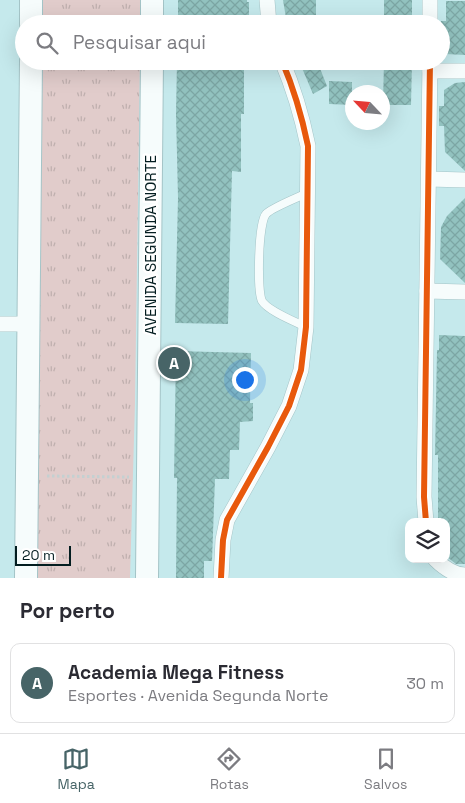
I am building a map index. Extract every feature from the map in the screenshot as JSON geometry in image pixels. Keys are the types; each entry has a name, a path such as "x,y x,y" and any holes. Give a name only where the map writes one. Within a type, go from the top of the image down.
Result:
{"main road":[{"path":"31,0 31,15"},
{"path":"152,0 152,15"},
{"path":"26,578 31,70"},
{"name":"AVENIDA SEGUNDA NORTE","path":"147,578 152,70"}],"street":[{"path":"267,0 268,15"},
{"path":"430,0 430,15"},
{"path":"450,69 465,71"},
{"path":"221,578 223,540 227,520 289,406 302,370 306,327 308,146 295,92 286,70"},
{"path":"426,518 424,497 430,70"},
{"path":"429,179 465,180"},
{"path":"427,290 465,292"},
{"path":"0,324 28,324"},
{"path":"440,563 459,575 465,575"}],"lane":[{"path":"306,327 271,309 263,302 260,292 259,238 261,224 266,213 307,192"}],"path":[{"path":"27,476 148,478"}],"green space":[{"path":"37,0 141,0 140,15 37,15"},
{"path":"37,70 140,70 135,403 130,578 33,578"}],"building":[{"path":"178,0 247,0 249,2 249,15 178,15"},
{"path":"283,0 316,0 316,15 286,15"},
{"path":"384,0 412,0 412,15 384,15"},
{"path":"446,1 465,1 465,55 450,54 450,15 446,15"},
{"path":"177,70 244,70 244,114 241,114 241,172 232,171 228,324 175,323 178,198"},
{"path":"303,70 321,70 327,86 313,94"},
{"path":"384,70 412,70 411,105 390,105 390,85 383,85"},
{"path":"329,81 352,82 352,85 345,85 345,105 329,104"},
{"path":"465,82 465,171 445,152 444,126 439,126 439,106 444,106 444,90 455,83"},
{"path":"465,198 465,283 440,259 441,227 447,216"},
{"path":"439,335 465,336 465,564 456,564 450,559 450,518 438,518 438,455 435,455 437,350 439,350"},
{"path":"176,351 251,353 250,403 253,403 253,421 240,422 239,450 230,450 229,479 215,479 212,561 204,561 204,578 176,578 177,478 174,478"}],"cycle path":[{"path":"221,578 223,540 227,520 289,406 301,370 306,327 308,146 297,103 285,70"},
{"path":"426,518 424,497 430,70"}],"place":[{"name":"Academia Mega Fitness","path":"174,363"}]}
